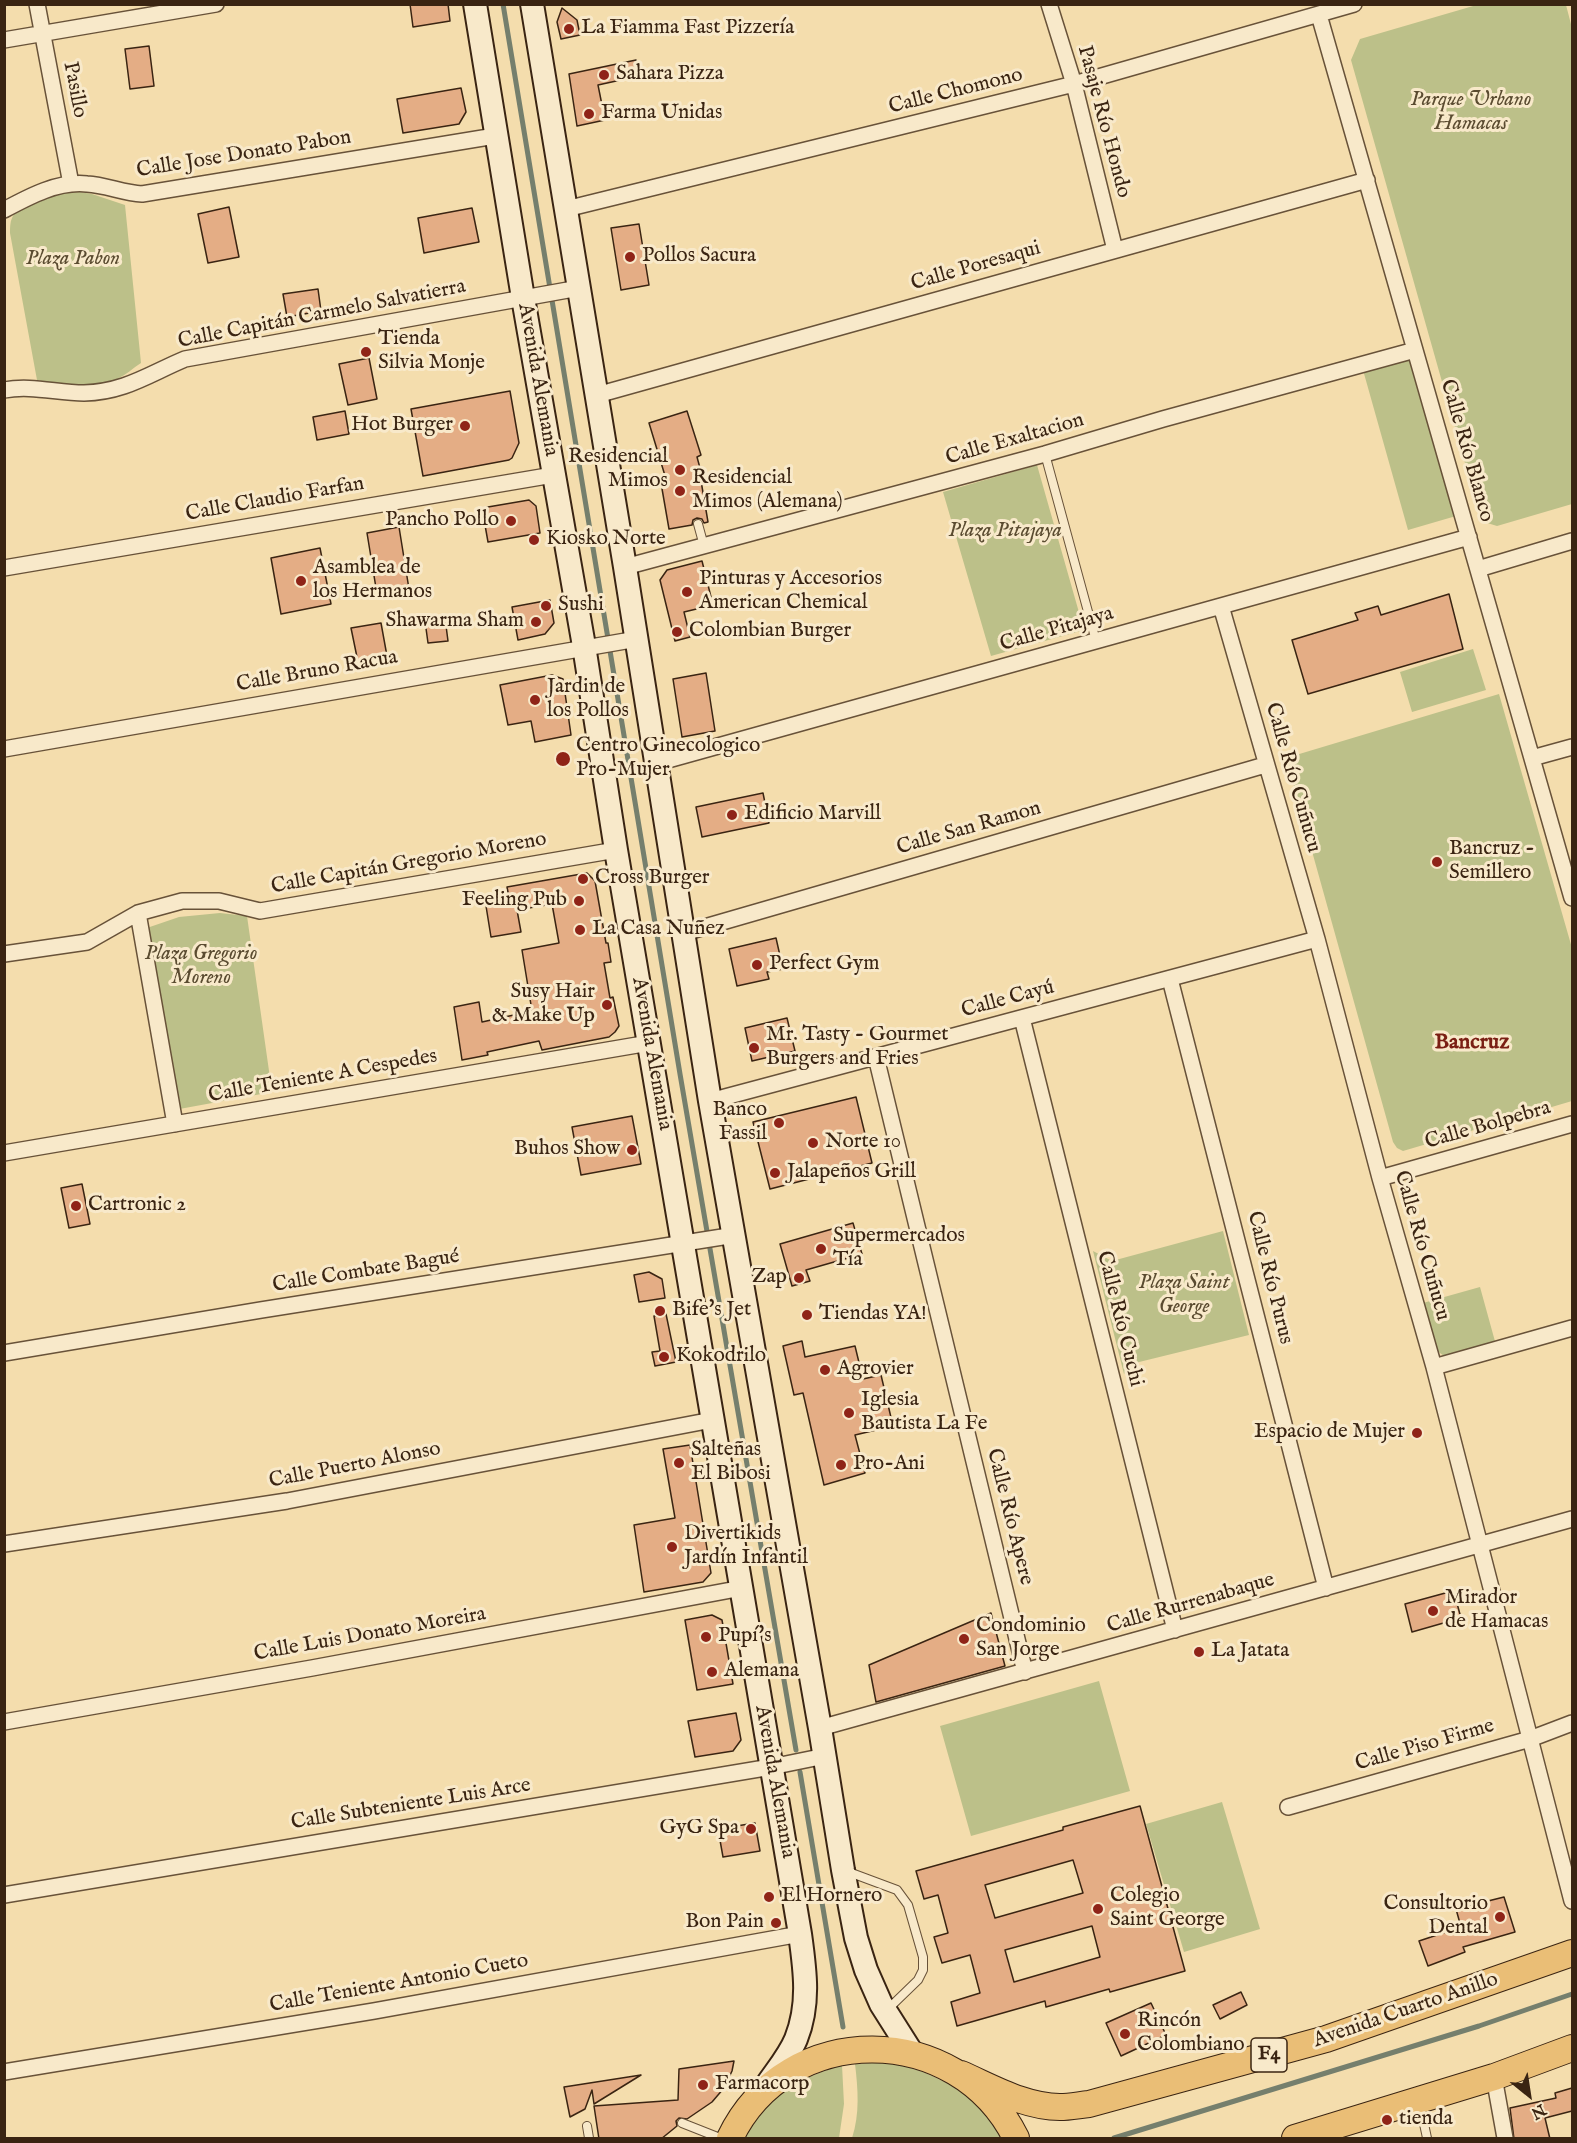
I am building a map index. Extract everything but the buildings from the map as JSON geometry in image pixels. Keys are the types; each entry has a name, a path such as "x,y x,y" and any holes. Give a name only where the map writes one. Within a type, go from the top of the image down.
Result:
{"highway":[{"name":"Avenida Cuarto Anillo","path":"961,2074 1023,2101 1061,2107 1089,2104 1326,2039 1572,1953"},
{"name":"F4","path":"728,2135 761,2094 794,2069 831,2054 871,2048 912,2053 961,2074 987,2095 1008,2121 1016,2139"},
{"path":"1295,2139 1494,2077 1572,2048"}],"main road":[{"name":"Avenida Alemania","path":"475,4 495,136 532,296 553,475 592,645 616,850 649,1043 689,1243 712,1420 774,1766 800,1934 806,1983 804,2014 796,2041 761,2094"},
{"path":"532,4 566,209 572,290 597,395 625,567 631,640 657,763 729,1236 820,1728 821,1757 856,1938 866,1970 886,2011 912,2053"}],"street":[{"name":"Pasillo","path":"37,4 72,184"},
{"path":"4,40 216,4"},
{"name":"Pasaje Río Hondo","path":"1049,4 1074,84 1114,250"},
{"name":"Calle Chomono","path":"566,209 1074,84 1354,4"},
{"name":"Calle Río Blanco","path":"1320,15 1572,898"},
{"name":"Calle Jose Donato Pabon","path":"4,210 38,193 72,184 87,183 142,194 495,136"},
{"name":"Calle Poresaqui","path":"597,395 1367,180"},
{"name":"Calle Capitán Carmelo Salvatierra","path":"4,390 34,387 82,393 106,391 154,375 185,359 572,290"},
{"name":"Calle Exaltacion","path":"625,567 1045,454 1415,350"},
{"name":"Calle Claudio Farfan","path":"4,568 553,475"},
{"name":"Calle Pitajaya","path":"657,763 1469,537"},
{"path":"1478,569 1572,541"},
{"name":"Calle Río Cuñucu","path":"1221,606 1317,939 1380,1178 1434,1367 1572,1901"},
{"name":"Calle Bruno Racua","path":"4,749 631,640"},
{"path":"1532,758 1572,747"},
{"name":"Calle San Ramon","path":"684,933 1265,765"},
{"name":"Calle Capitán Gregorio Moreno","path":"4,954 87,942 138,913 182,901 219,901 260,911 616,850"},
{"path":"138,913 175,1124"},
{"name":"Calle Cayú","path":"710,1101 1317,939"},
{"name":"Calle Río Purus","path":"1170,979 1326,1588"},
{"name":"Calle Río Cuchi","path":"1023,1018 1174,1630"},
{"name":"Calle Teniente A Cespedes","path":"4,1153 649,1043"},
{"name":"Calle Río Apere","path":"876,1057 1025,1672"},
{"name":"Calle Bolpebra","path":"1380,1178 1572,1124"},
{"name":"Calle Combate Bagué","path":"4,1353 729,1236"},
{"path":"1434,1367 1572,1328"},
{"name":"Calle Puerto Alonso","path":"4,1544 287,1501 712,1420"},
{"name":"Calle Rurrenabaque","path":"820,1728 1572,1519"},
{"name":"Calle Luis Donato Moreira","path":"4,1722 301,1670 742,1588"},
{"name":"Calle Piso Firme","path":"1288,1807 1530,1739 1572,1723"},
{"name":"Calle Subteniente Luis Arce","path":"4,1895 821,1757"},
{"name":"Calle Teniente Antonio Cueto","path":"4,2072 386,2008 800,1934"},
{"path":"1494,2077 1505,2139"}],"lane":[{"path":"1045,454 1096,641"},
{"path":"698,524 704,546"},
{"path":"843,1870 897,1890 908,1905 924,1957 923,1970 918,1980 886,2011"},
{"path":"1419,2100 1427,2139"},
{"path":"682,2122 728,2135"},
{"path":"587,2126 589,2139"}],"green space":[{"name":"Parque Urbano Hamacas","path":"1480,4 1566,5 1572,28 1572,504 1497,526 1484,522 1478,509 1351,60 1360,39"},
{"name":"Plaza Pabon","path":"80,192 125,205 141,363 117,379 88,387 67,386 37,380 10,233 12,218 23,205 42,197"},
{"path":"1412,356 1456,516 1408,530 1363,370"},
{"name":"Plaza Pitajaya","path":"1037,465 1084,630 991,656 943,492"},
{"path":"1473,649 1486,690 1412,712 1400,672"},
{"name":"Bancruz - Semillero","path":"1499,694 1572,948 1572,1101 1403,1151 1393,1142 1286,758"},
{"name":"Plaza Gregorio Moreno","path":"220,913 247,916 272,1092 174,1110 141,930 179,917"},
{"name":"Plaza Saint George","path":"1223,1231 1249,1335 1131,1364 1124,1374 1093,1251 1112,1261"},
{"path":"1480,1287 1496,1345 1448,1359 1436,1350 1423,1303"},
{"path":"1099,1681 1130,1791 971,1836 940,1726"},
{"path":"1222,1802 1260,1929 1184,1952 1146,1824"},
{"path":"882,2062 911,2068 952,2086 987,2115 1002,2138 852,2138 857,2111 855,2064"},
{"path":"842,2065 844,2104 839,2138 745,2138 764,2109 779,2094 801,2081"}],"waterway":[{"path":"503,4 680,1074 796,1750"},
{"path":"800,1772 843,2027"},
{"path":"1114,2138 1479,2026 1572,1994"}],"place":[{"name":"La Fiamma Fast Pizzería","path":"569,29"},
{"name":"Sahara Pizza","path":"604,75"},
{"name":"Farma Unidas","path":"589,114"},
{"name":"Pollos Sacura","path":"630,257"},
{"name":"Tienda Silvia Monje","path":"366,352"},
{"name":"Hot Burger","path":"465,426"},
{"name":"Residencial Mimos","path":"680,470"},
{"name":"Residencial Mimos (Alemana)","path":"680,491"},
{"name":"Pancho Pollo","path":"511,521"},
{"name":"Kiosko Norte","path":"534,540"},
{"name":"Asamblea de los Hermanos","path":"301,581"},
{"name":"Pinturas y Accesorios American Chemical","path":"687,592"},
{"name":"Sushi","path":"546,606"},
{"name":"Shawarma Sham","path":"536,622"},
{"name":"Colombian Burger","path":"677,632"},
{"name":"Jardin de los Pollos","path":"535,700"},
{"name":"Centro Ginecologico Pro-Mujer","path":"563,759"},
{"name":"Edificio Marvill","path":"732,815"},
{"name":"Bancruz - Semillero","path":"1437,862"},
{"name":"Cross Burger","path":"583,879"},
{"name":"Feeling Pub","path":"579,901"},
{"name":"La Casa Nuñez","path":"580,930"},
{"name":"Perfect Gym","path":"757,965"},
{"name":"Susy Hair & Make Up","path":"607,1005"},
{"name":"Mr. Tasty - Gourmet Burgers and Fries","path":"754,1048"},
{"name":"Banco Fassil","path":"779,1123"},
{"name":"Norte 10","path":"813,1143"},
{"name":"Buhos Show","path":"632,1150"},
{"name":"Jalapeños Grill","path":"775,1173"},
{"name":"Cartronic 2","path":"76,1206"},
{"name":"Supermercados Tía","path":"821,1249"},
{"name":"Zap","path":"799,1278"},
{"name":"Bife's Jet","path":"660,1311"},
{"name":"Tiendas YA!","path":"807,1315"},
{"name":"Kokodrilo","path":"664,1357"},
{"name":"Agrovier","path":"825,1370"},
{"name":"Iglesia Bautista La Fe","path":"849,1413"},
{"name":"Espacio de Mujer","path":"1417,1433"},
{"name":"Salteñas El Bibosi","path":"679,1463"},
{"name":"Pro-Ani","path":"841,1465"},
{"name":"Divertikids Jardín Infantil","path":"672,1547"},
{"name":"Mirador de Hamacas","path":"1433,1611"},
{"name":"Pupí's","path":"706,1637"},
{"name":"Condominio San Jorge","path":"964,1639"},
{"name":"La Jatata","path":"1199,1652"},
{"name":"Alemana","path":"712,1672"},
{"name":"GyG Spa","path":"751,1829"},
{"name":"El Hornero","path":"769,1897"},
{"name":"Colegio Saint George","path":"1098,1909"},
{"name":"Consultorio Dental","path":"1500,1917"},
{"name":"Bon Pain","path":"776,1923"},
{"name":"Rincón Colombiano","path":"1125,2034"},
{"name":"Farmacorp","path":"703,2085"},
{"name":"tienda","path":"1387,2120"}],"district":[{"name":"Bancruz","path":"1472,1043"}]}
